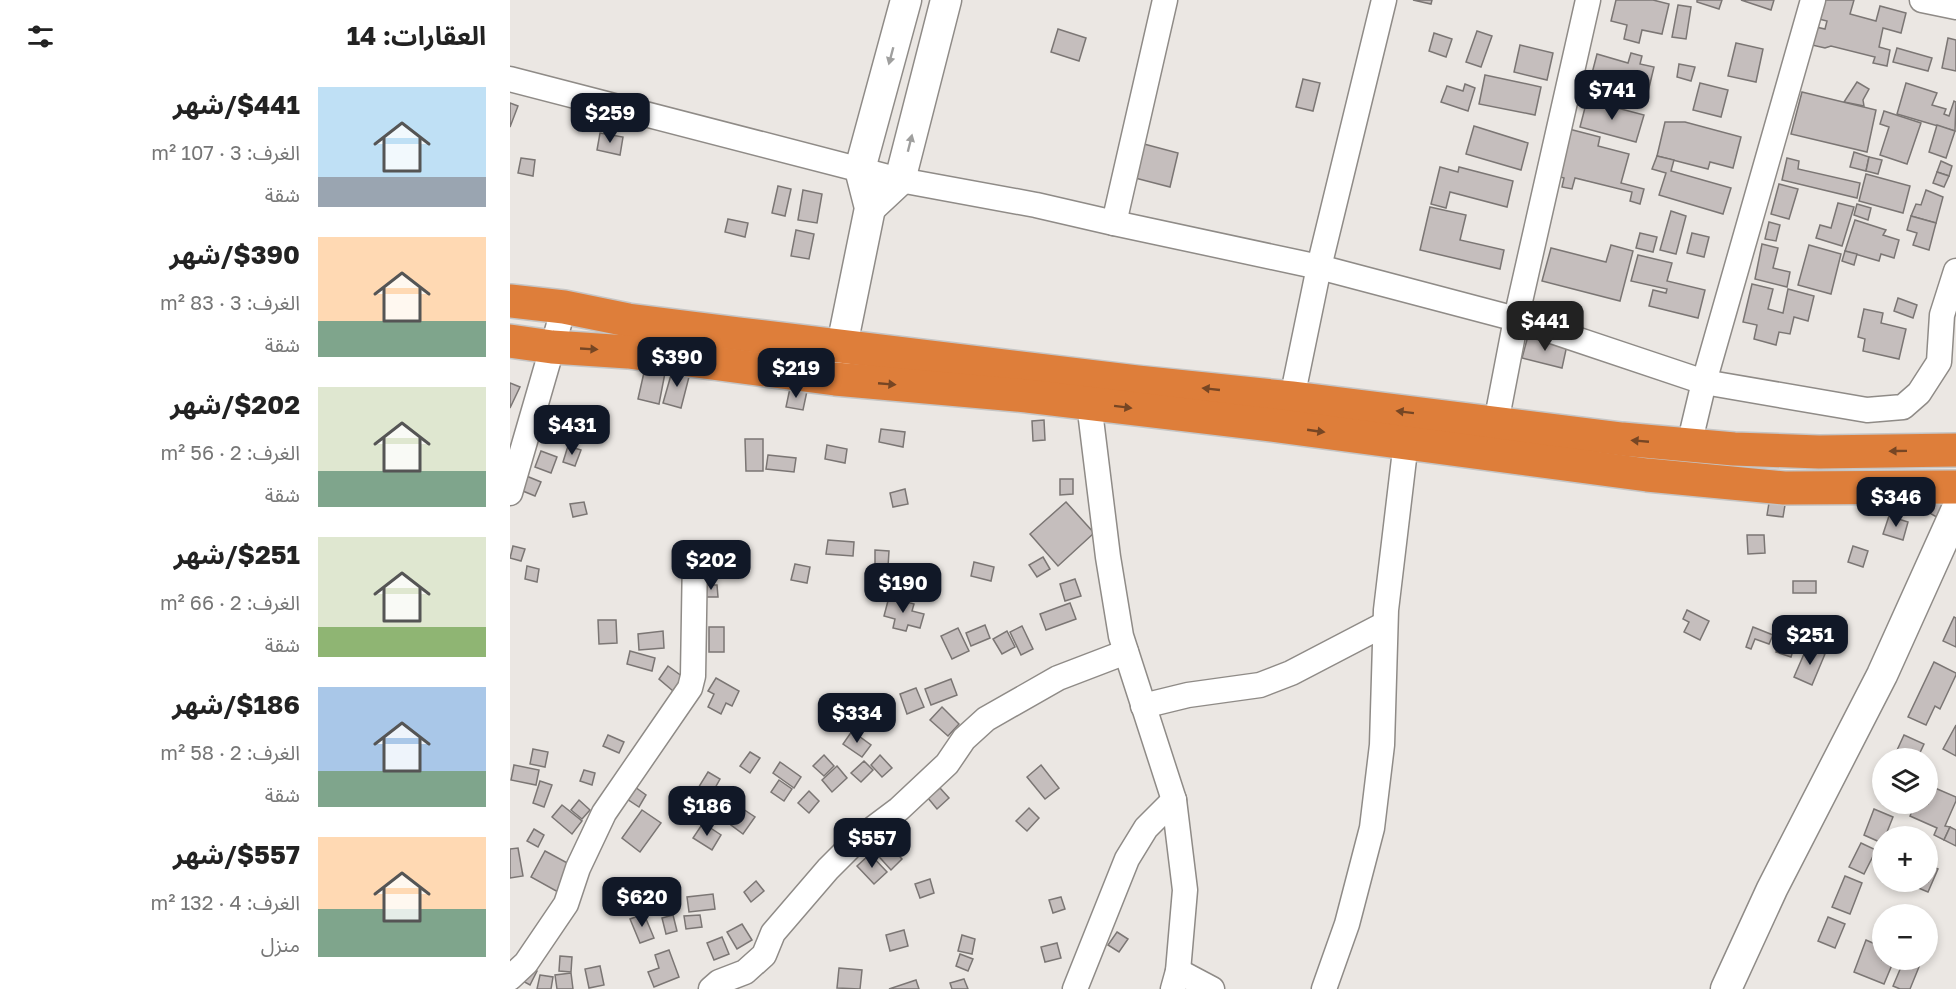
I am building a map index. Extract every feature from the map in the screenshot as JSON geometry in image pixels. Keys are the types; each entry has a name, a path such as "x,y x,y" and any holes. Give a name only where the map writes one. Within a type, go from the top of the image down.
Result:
{"highway":[{"path":"510,301 564,307 628,320 1137,382 1292,398 1647,475 1784,488 1956,487"},
{"path":"510,341 552,347 628,352 835,379 1027,396 1406,442 1444,432 1496,423 1622,440 1734,449 1819,452 1956,450"}],"street":[{"path":"835,379 870,208 860,169 906,0"},
{"path":"870,208 900,180 946,0"},
{"path":"1114,223 1164,0"},
{"path":"1292,398 1319,267 1384,0"},
{"path":"1496,423 1516,319 1588,0"},
{"path":"1689,445 1704,382 1813,0"},
{"path":"1922,0 1956,7"},
{"path":"510,79 900,180 1036,205 1319,267 1516,319 1704,382 1867,410 1903,407 1919,393 1939,362 1942,315 1956,271"},
{"path":"510,493 564,307"},
{"path":"1089,403 1108,557 1126,652 1174,801 1185,890 1175,980 1212,989"},
{"path":"1324,989 1347,924 1372,828 1382,745 1385,624 1406,442"},
{"path":"1726,989 1772,890 1882,675 1956,511"},
{"path":"510,978 526,963 566,904 578,868 604,813 690,688 693,676 695,556"},
{"path":"1143,706 1188,695 1260,685 1291,673 1385,624"},
{"path":"711,989 719,982 745,972 764,955 773,933 828,869 855,842 899,809 947,764 964,739 986,719 1059,678 1126,652"},
{"path":"1075,989 1126,859 1146,828 1174,801"}],"building":[{"path":"1413,0 1432,0 1431,4"},
{"path":"1616,0 1653,0 1669,4 1662,34 1642,30 1639,43 1624,39 1627,25 1611,21"},
{"path":"1697,0 1722,0 1719,9 1697,2"},
{"path":"1741,0 1774,0 1771,10"},
{"path":"1819,0 1854,0 1850,14 1876,21 1880,6 1906,13 1901,33 1883,28 1879,47 1890,50 1887,66 1873,63 1875,57 1831,46 1825,48 1812,45 1816,27 1825,29 1827,21 1815,18"},
{"path":"1678,5 1691,7 1686,39 1672,37"},
{"path":"1058,29 1086,38 1079,61 1051,52"},
{"path":"1477,31 1492,36 1481,67 1466,62"},
{"path":"1434,33 1452,39 1446,57 1429,51"},
{"path":"1948,38 1956,40 1956,71 1942,68"},
{"path":"1736,43 1763,49 1756,82 1728,76"},
{"path":"1520,45 1553,53 1547,80 1514,72"},
{"path":"1897,48 1932,58 1928,71 1893,62"},
{"path":"1631,53 1642,56 1640,64 1654,67 1647,96 1590,81 1597,54 1628,63"},
{"path":"1679,64 1695,67 1691,81 1677,77"},
{"path":"1485,75 1541,87 1535,115 1479,104"},
{"path":"1303,79 1320,83 1313,111 1296,107"},
{"path":"1857,82 1869,89 1863,100 1864,106 1844,102"},
{"path":"1700,83 1728,90 1721,117 1693,110"},
{"path":"1906,83 1937,93 1932,105 1946,109 1944,114 1949,116 1954,101 1956,102 1955,131 1897,114"},
{"path":"1465,84 1475,88 1468,111 1441,102 1447,86 1463,91"},
{"path":"1802,92 1876,110 1867,152 1791,134"},
{"path":"1587,100 1644,115 1636,142 1580,127"},
{"path":"510,103 518,106 510,127"},
{"path":"1884,111 1921,123 1907,164 1880,155 1889,127 1880,124"},
{"path":"1665,122 1685,122 1741,137 1733,168 1710,162 1708,169 1657,156"},
{"path":"1937,125 1955,131 1946,158 1929,152"},
{"path":"1474,126 1528,143 1521,170 1466,154"},
{"path":"1569,129 1600,137 1598,146 1629,154 1621,183 1644,189 1640,204 1630,201 1632,192 1575,178 1572,189 1562,187 1564,178 1557,176"},
{"path":"600,133 623,137 620,155 597,150"},
{"path":"1144,144 1178,153 1170,187 1135,178"},
{"path":"1854,152 1869,157 1866,171 1850,167"},
{"path":"1657,156 1674,160 1671,171 1731,188 1723,214 1659,195 1666,173 1652,169"},
{"path":"1869,157 1882,160 1878,174 1866,171"},
{"path":"521,158 535,160 533,176 518,173"},
{"path":"1787,158 1799,161 1798,169 1860,183 1857,198 1782,180"},
{"path":"1941,161 1952,166 1949,176 1937,172"},
{"path":"1440,167 1458,172 1459,167 1513,181 1507,207 1450,192 1446,208 1431,204"},
{"path":"1937,172 1949,176 1944,187 1933,183"},
{"path":"1866,174 1910,186 1903,213 1859,201"},
{"path":"1779,184 1798,189 1789,219 1771,214"},
{"path":"778,186 791,189 785,216 772,213"},
{"path":"803,190 822,194 817,223 798,220"},
{"path":"1926,190 1943,197 1936,223 1911,216 1916,204 1921,205"},
{"path":"1838,203 1854,207 1842,246 1816,238 1820,225 1831,228"},
{"path":"1857,204 1871,208 1868,220 1854,215"},
{"path":"1430,207 1466,215 1460,240 1504,250 1500,269 1420,250"},
{"path":"1671,211 1686,216 1676,254 1660,250"},
{"path":"1911,216 1936,223 1929,250 1913,245 1917,233 1907,230"},
{"path":"728,219 748,223 745,237 725,232"},
{"path":"1855,220 1886,230 1883,235 1899,240 1894,258 1881,254 1879,261 1845,251"},
{"path":"1769,222 1780,225 1776,241 1765,239"},
{"path":"796,230 814,234 809,259 791,256"},
{"path":"1640,233 1657,237 1653,252 1636,248"},
{"path":"1692,233 1709,237 1704,257 1687,253"},
{"path":"1762,244 1778,248 1773,268 1790,272 1787,287 1755,279"},
{"path":"1611,245 1633,251 1620,301 1542,281 1551,248 1606,262"},
{"path":"1809,245 1841,254 1831,294 1798,285"},
{"path":"1845,251 1857,254 1854,265 1842,261"},
{"path":"1638,255 1672,263 1667,281 1705,290 1698,318 1649,306 1653,290 1666,293 1667,289 1631,281"},
{"path":"1752,284 1773,289 1768,309 1783,313 1788,289 1814,296 1808,321 1794,317 1790,334 1779,332 1776,345 1754,339 1757,325 1743,322"},
{"path":"1898,298 1917,305 1913,318 1894,311"},
{"path":"1864,309 1883,313 1881,323 1906,329 1899,359 1863,351 1865,339 1858,337"},
{"path":"1528,336 1567,345 1562,368 1522,358"},
{"path":"645,368 665,373 659,404 638,399"},
{"path":"673,368 690,373 681,408 663,403"},
{"path":"510,383 520,387 510,408"},
{"path":"790,388 807,391 803,410 786,407"},
{"path":"1044,420 1045,440 1033,441 1032,421"},
{"path":"881,429 905,432 903,447 879,442"},
{"path":"745,439 763,439 763,471 746,471"},
{"path":"827,445 847,449 845,463 825,459"},
{"path":"568,446 581,450 575,466 563,462"},
{"path":"541,451 557,457 551,473 535,467"},
{"path":"768,455 796,458 794,472 766,469"},
{"path":"524,475 541,482 535,496 518,489"},
{"path":"1060,479 1073,479 1073,494 1060,495"},
{"path":"905,489 908,504 893,507 890,493"},
{"path":"1933,492 1951,502 1942,520 1924,510"},
{"path":"1770,497 1786,499 1783,517 1767,515"},
{"path":"584,502 587,514 573,517 570,504"},
{"path":"1066,502 1094,533 1058,566 1030,534"},
{"path":"1889,516 1908,522 1903,540 1883,534"},
{"path":"1747,535 1764,535 1765,553 1748,554"},
{"path":"828,540 854,542 853,556 826,554"},
{"path":"513,546 525,549 521,561 510,558"},
{"path":"1853,546 1868,551 1863,567 1848,562"},
{"path":"875,550 889,551 888,567 875,567"},
{"path":"729,552 745,552 745,568 729,568"},
{"path":"1043,557 1050,569 1037,577 1029,565"},
{"path":"974,562 994,567 991,581 971,576"},
{"path":"795,564 810,567 807,583 791,580"},
{"path":"527,566 539,569 537,582 525,579"},
{"path":"1075,579 1081,596 1065,601 1060,584"},
{"path":"1793,581 1816,581 1816,593 1793,593"},
{"path":"705,585 717,585 718,597 705,597"},
{"path":"889,597 914,604 912,611 924,614 920,628 908,625 906,631 893,628 895,619 884,616"},
{"path":"1070,603 1076,619 1046,630 1040,614"},
{"path":"1687,610 1709,621 1700,640 1684,632 1689,622 1683,619"},
{"path":"1954,617 1956,618 1956,647 1943,641"},
{"path":"598,620 616,620 617,643 599,644"},
{"path":"985,625 990,638 971,646 966,633"},
{"path":"1022,626 1033,649 1021,655 1010,632"},
{"path":"709,627 724,627 724,652 709,652"},
{"path":"1753,627 1773,635 1769,644 1755,639 1751,649 1746,647"},
{"path":"958,628 969,651 952,659 941,636"},
{"path":"663,631 664,648 639,650 638,634"},
{"path":"1007,631 1015,647 1002,654 993,639"},
{"path":"1783,631 1798,635 1791,657 1776,652"},
{"path":"1807,647 1825,654 1812,685 1794,677"},
{"path":"630,651 655,658 652,671 627,664"},
{"path":"1934,662 1956,675 1940,709 1935,706 1926,725 1908,717"},
{"path":"668,666 683,677 673,691 659,679"},
{"path":"716,678 739,691 732,706 726,703 721,714 708,707 714,694 708,691"},
{"path":"951,679 957,695 931,705 925,689"},
{"path":"916,688 924,707 907,714 900,694"},
{"path":"942,707 959,724 948,736 930,720"},
{"path":"1956,725 1956,756 1943,749"},
{"path":"852,731 871,745 862,757 843,744"},
{"path":"608,735 624,742 619,753 603,746"},
{"path":"1904,735 1924,744 1922,748 1898,748"},
{"path":"533,749 548,752 545,767 530,764"},
{"path":"750,752 760,758 750,773 740,766"},
{"path":"824,755 834,766 824,776 813,766"},
{"path":"880,755 892,768 882,777 871,765"},
{"path":"864,761 873,770 861,782 851,773"},
{"path":"780,762 801,777 794,788 773,773"},
{"path":"514,765 539,770 536,785 511,780"},
{"path":"1041,765 1059,788 1045,799 1027,777"},
{"path":"837,766 847,778 832,792 822,780"},
{"path":"584,770 595,773 592,785 580,781"},
{"path":"708,772 720,779 705,806 692,798"},
{"path":"779,780 792,789 784,801 771,792"},
{"path":"540,781 552,785 544,807 533,803"},
{"path":"635,787 646,795 639,807 627,799"},
{"path":"940,788 949,798 937,809 928,798"},
{"path":"1938,789 1956,797 1945,826 1950,827 1944,840 1938,837 1938,826 1932,826 1910,816 1911,814 1938,814"},
{"path":"809,791 819,801 809,813 798,803"},
{"path":"579,800 590,810 582,819 571,810"},
{"path":"562,805 582,821 572,834 552,817"},
{"path":"1029,808 1039,818 1027,831 1016,821"},
{"path":"743,809 755,817 743,834 731,825"},
{"path":"642,810 661,823 640,852 622,838"},
{"path":"1872,814 1886,814 1893,817 1889,826 1872,826 1872,839 1864,835"},
{"path":"703,823 721,835 712,850 693,838"},
{"path":"1950,827 1956,830 1956,846 1944,840"},
{"path":"534,829 544,835 538,847 527,841"},
{"path":"884,840 902,859 891,870 873,850"},
{"path":"1861,843 1872,848 1872,858 1864,874 1849,867"},
{"path":"518,848 523,876 510,878 510,849"},
{"path":"545,851 573,866 558,892 531,877"},
{"path":"870,854 887,872 874,884 857,866"},
{"path":"1845,876 1862,883 1850,914 1832,907"},
{"path":"930,879 934,893 920,898 915,884"},
{"path":"756,881 764,891 751,902 744,892"},
{"path":"713,894 715,909 689,912 687,897"},
{"path":"1061,897 1065,909 1053,913 1049,900"},
{"path":"644,914 654,938 640,943 630,919"},
{"path":"673,915 677,931 666,934 662,918"},
{"path":"700,915 702,927 686,929 684,916"},
{"path":"1828,917 1845,924 1835,948 1818,941"},
{"path":"742,924 752,940 737,949 727,932"},
{"path":"904,930 908,946 890,951 886,935"},
{"path":"1117,932 1128,939 1119,952 1108,945"},
{"path":"962,935 975,939 972,954 958,951"},
{"path":"722,937 729,954 714,960 707,943"},
{"path":"1866,940 1872,943 1872,970 1890,970 1884,984 1854,972"},
{"path":"1057,943 1061,958 1045,962 1041,947"},
{"path":"669,950 679,977 654,987 648,972 659,968 655,955"},
{"path":"960,954 973,959 968,971 956,966"},
{"path":"560,956 572,957 571,972 559,971"},
{"path":"526,965 537,971 530,985 519,979"},
{"path":"600,966 604,985 589,988 585,969"},
{"path":"839,968 862,970 860,989 837,988"},
{"path":"1900,970 1918,970 1910,989 1893,986"},
{"path":"571,973 573,989 557,989 555,975"},
{"path":"540,975 553,977 551,989 537,989"},
{"path":"964,979 968,989 952,989 950,983"},
{"path":"916,980 919,989 889,989"}]}
